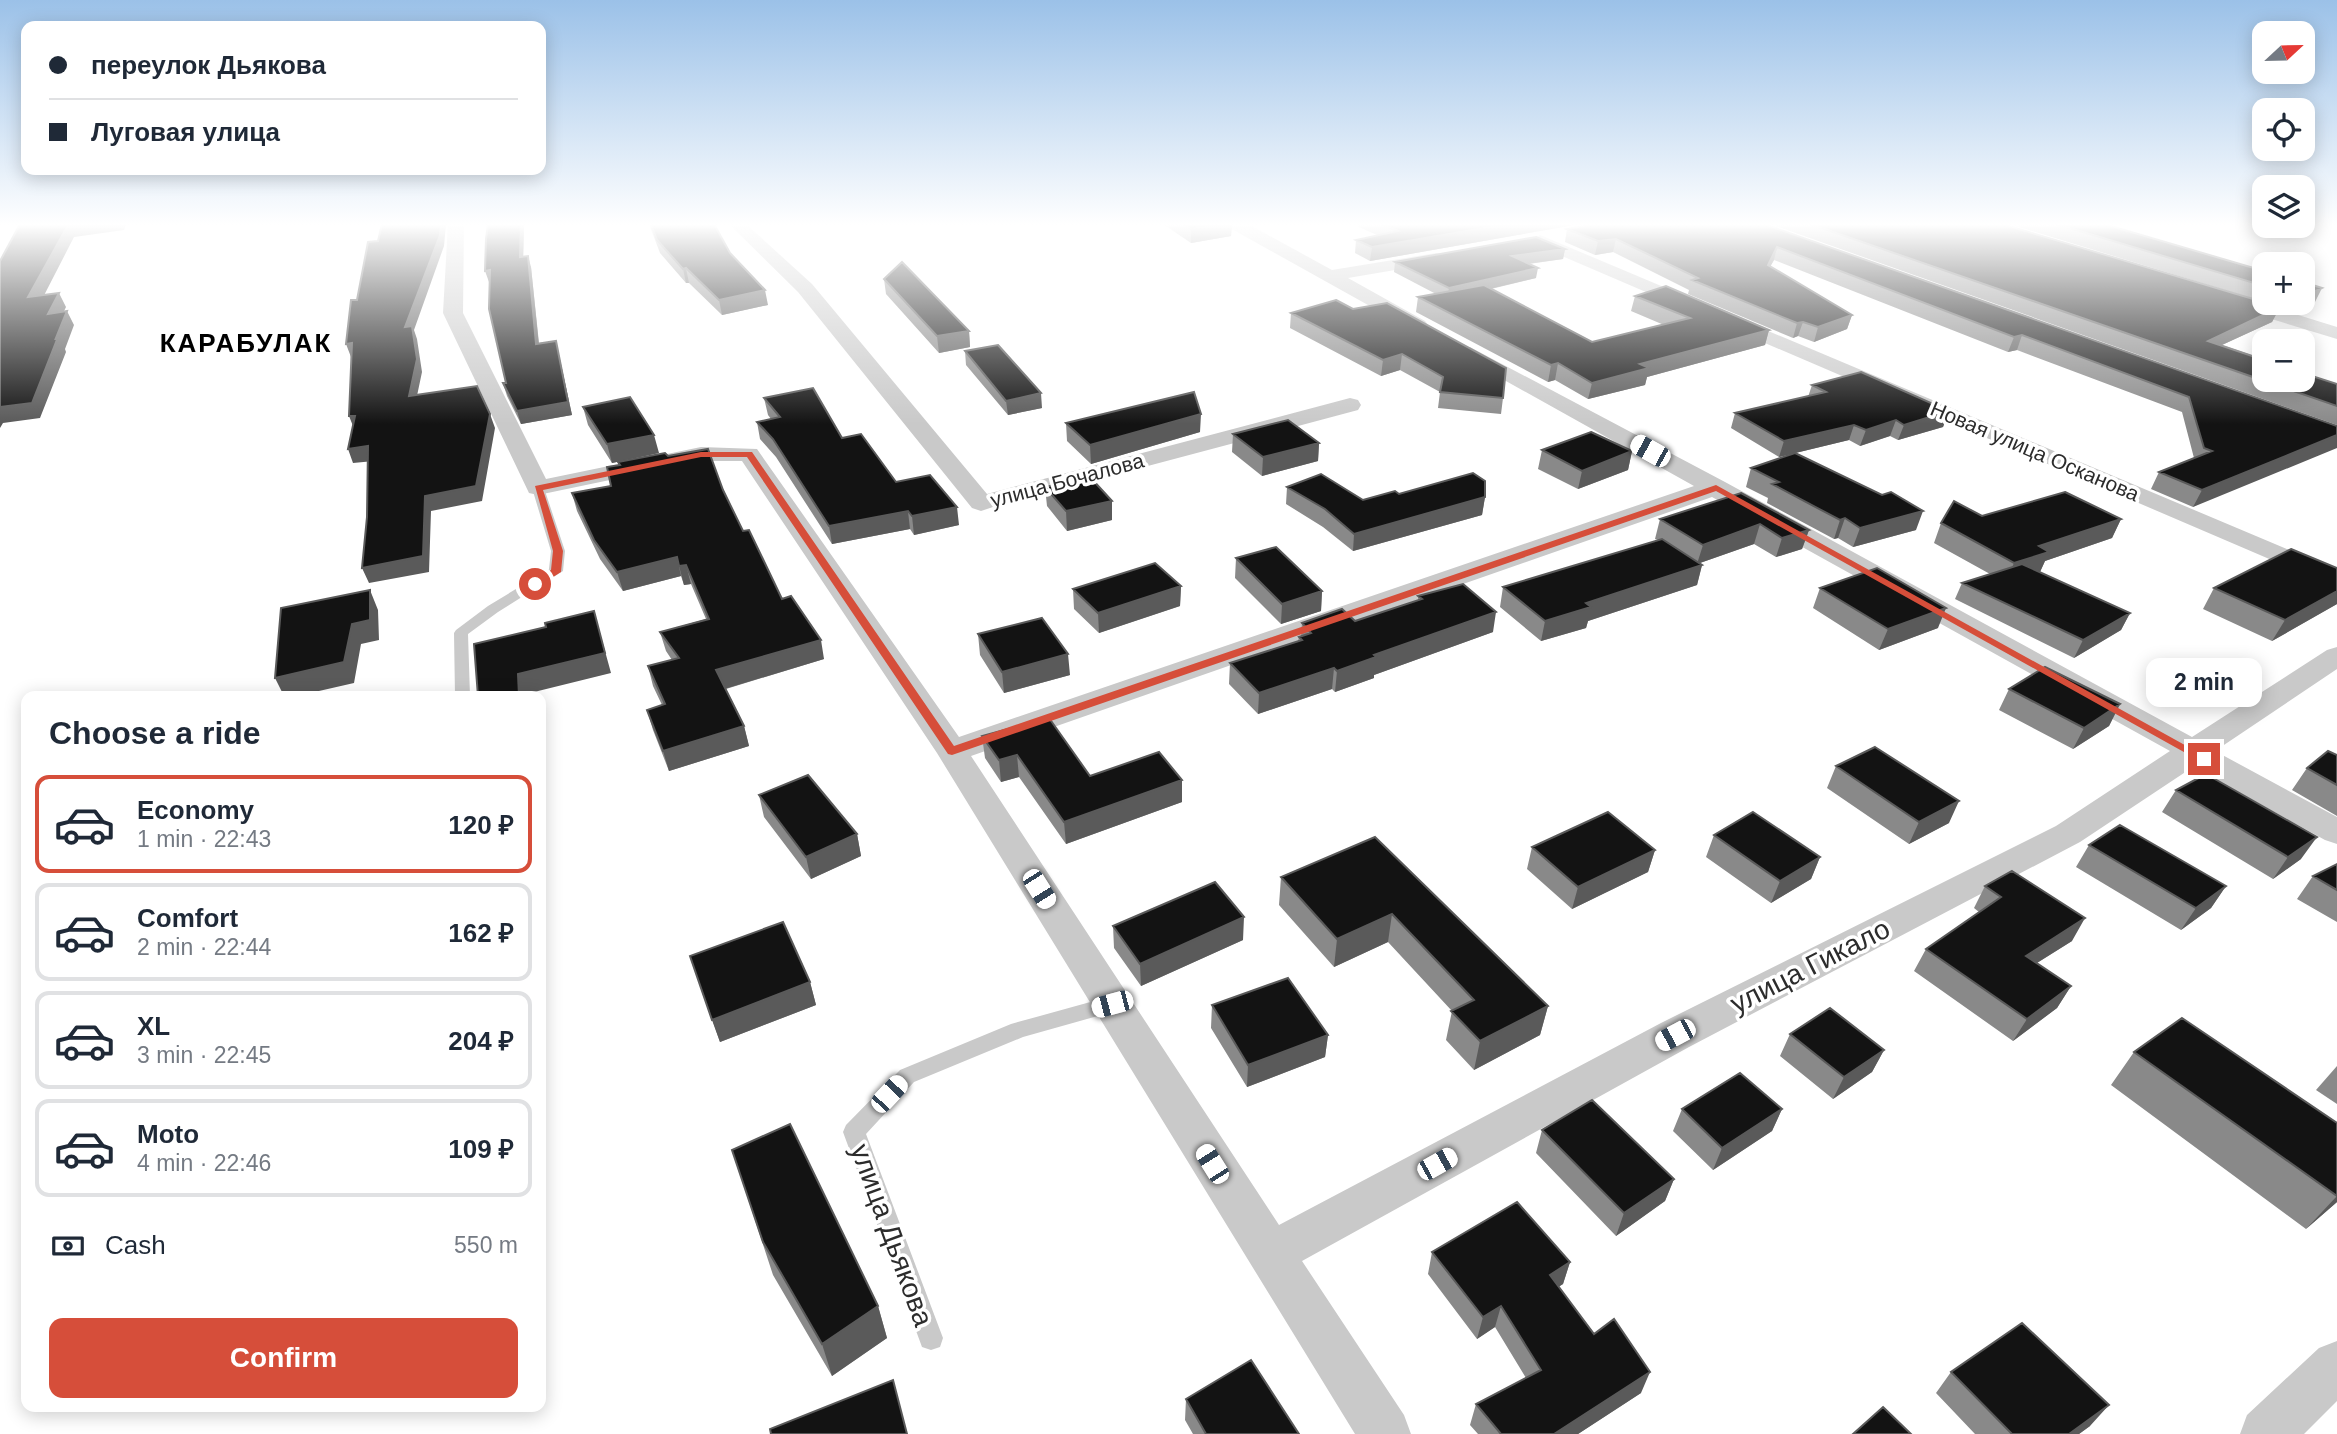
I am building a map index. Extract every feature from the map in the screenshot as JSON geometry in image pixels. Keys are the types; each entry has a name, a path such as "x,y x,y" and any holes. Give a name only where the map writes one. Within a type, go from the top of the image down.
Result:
{"street":[{"path":"454,291 453,313 538,488 701,454 749,454 952,751 1385,1434"},
{"name":"улица Бочалова","path":"807,291 981,503 1350,405"},
{"path":"1357,291 2192,750 2216,768 2337,832"},
{"name":"Новая улица Осканова","path":"1651,291 2337,580"},
{"path":"2219,296 2337,333"},
{"path":"952,751 1716,487"},
{"name":"улица Гикало","path":"1270,1255 1675,1035 2068,834 2337,656"},
{"path":"2266,1434 2337,1366"}],"lane":[{"path":"462,691 461,633 494,609 556,572 558,551 538,488"},
{"name":"улица Дьякова","path":"931,1338 853,1132 907,1076 1018,1030 1112,1004"}],"building":[{"path":"0,291 31,291 28,297 59,293 48,314 67,311 32,403 0,407"},
{"path":"359,291 419,291 405,327 412,326 417,359 409,396 477,386 490,414 476,486 425,496 423,556 362,568 367,517 368,446 348,449 355,416 349,416 352,343 346,344 351,300 357,300"},
{"path":"489,291 531,291 536,344 556,341 568,402 517,411 503,383 506,383 489,309"},
{"path":"710,291 761,291 719,300"},
{"path":"895,291 930,291 969,331 937,336"},
{"path":"1451,291 1495,291 1592,342 1690,318 1635,296 1651,291 1678,291 1769,330 1640,364 1649,368 1592,383 1558,363 1551,365 1418,297"},
{"path":"1719,291 1812,291 1852,315 1818,327 1803,322 1797,323"},
{"path":"1893,291 1954,291 2337,426 2337,435 2202,490 2159,472 2212,451 2204,448 2189,397 2022,335 2014,337"},
{"path":"2004,291 2226,291 2252,299 2252,315 2263,315 2208,341 2252,356 2252,377"},
{"path":"1336,300 1353,309 1387,303 1506,368 1503,398 1440,392 1443,377 1402,354 1383,360 1291,313"},
{"path":"998,345 1041,393 1006,401 965,351"},
{"path":"1861,372 1949,411 1904,425 1896,420 1866,430 1854,425 1784,441 1735,413 1826,392 1812,385"},
{"path":"2315,377 2337,384 2337,406 2296,392 2315,392"},
{"path":"813,388 842,438 861,434 896,482 930,475 957,507 912,516 908,511 829,526 773,439 757,422 780,417 764,398"},
{"path":"1194,392 1201,414 1090,445 1066,423"},
{"path":"630,397 654,435 607,444 583,407"},
{"path":"1288,420 1319,443 1263,457 1233,434"},
{"path":"1591,432 1632,451 1582,471 1542,450"},
{"path":"708,449 723,490 743,531 749,530 782,599 791,596 821,640 716,670 744,726 663,751 647,710 665,704 648,666 679,658 660,632 709,619 686,565 679,566 677,557 617,572 594,540 572,493 611,486 607,467 620,465 618,462 665,453 668,456"},
{"path":"1795,453 1882,495 1891,492 1923,511 1860,528 1845,518 1840,520 1772,484 1779,482 1751,468"},
{"path":"1473,473 1485,481 1485,497 1354,534 1325,509 1287,487 1321,474 1363,500 1395,491 1399,494"},
{"path":"1090,477 1112,501 1066,511 1045,487"},
{"path":"2065,492 2121,519 2039,546 2049,552 2014,563 1941,523 1954,501 1982,516"},
{"path":"1741,493 1809,530 1782,538 1760,524 1703,545 1660,519"},
{"path":"1662,539 1702,565 1586,603 1591,607 1545,621 1503,587"},
{"path":"1276,547 1322,591 1282,604 1236,558"},
{"path":"2291,549 2337,568 2337,591 2285,620 2214,588"},
{"path":"1155,563 1181,586 1098,613 1073,589"},
{"path":"2022,564 2130,613 2083,640 1962,583"},
{"path":"1877,568 1946,608 1888,629 1820,588"},
{"path":"1463,584 1496,612 1374,655 1376,657 1337,671 1334,668 1259,693 1230,663 1302,640 1299,637 1311,633 1302,623 1342,609 1355,621 1422,599 1418,596"},
{"path":"370,590 370,620 352,624 344,662 275,678 281,608"},
{"path":"594,611 605,653 518,674 519,691 478,691 474,644 546,627 545,623"},
{"path":"1042,618 1068,654 1002,672 978,634"},
{"path":"2045,667 2120,704 2084,728 2009,689"},
{"path":"1049,718 1090,776 1159,752 1182,780 1064,822 1017,755 999,760 982,736"},
{"path":"1875,747 1959,801 1919,822 1836,766"},
{"path":"2328,751 2337,755 2337,785 2307,768"},
{"path":"2206,774 2317,837 2288,857 2176,790"},
{"path":"808,775 857,834 806,857 759,795"},
{"path":"1608,812 1655,850 1578,887 1532,847"},
{"path":"1753,812 1820,857 1780,881 1714,835"},
{"path":"2120,825 2226,886 2196,908 2089,845"},
{"path":"1375,837 1548,1006 1480,1041 1451,1011 1474,1000 1392,914 1337,939 1281,877"},
{"path":"2337,864 2337,890 2313,876"},
{"path":"2012,871 2085,918 2026,956 2071,986 2027,1019 1926,949 2001,897 1985,886"},
{"path":"1215,882 1244,917 1140,964 1113,926"},
{"path":"783,922 810,982 712,1020 690,956"},
{"path":"1288,978 1328,1035 1248,1065 1212,1005"},
{"path":"1830,1008 1884,1050 1844,1077 1790,1034"},
{"path":"2182,1018 2337,1123 2337,1196 2134,1052"},
{"path":"1740,1073 1782,1109 1722,1148 1682,1109"},
{"path":"1592,1100 1674,1179 1624,1213 1542,1130"},
{"path":"790,1124 878,1306 822,1344 763,1242 732,1150"},
{"path":"1517,1202 1570,1262 1550,1275 1594,1334 1614,1319 1650,1372 1554,1434 1501,1434 1476,1404 1541,1370 1501,1306 1483,1317 1432,1252"},
{"path":"2022,1323 2109,1405 2069,1434 2012,1434 1951,1372"},
{"path":"1251,1360 1299,1434 1206,1434 1186,1399"},
{"path":"893,1380 907,1434 771,1434 770,1429"},
{"path":"1883,1407 1911,1434 1853,1434"}],"district":[{"name":"КАРАБУЛАК","path":"246,343"}],"route":[{"path":"535,584 556,572 558,551 538,488 701,454 749,454 952,751 1716,487 2204,759"}]}
